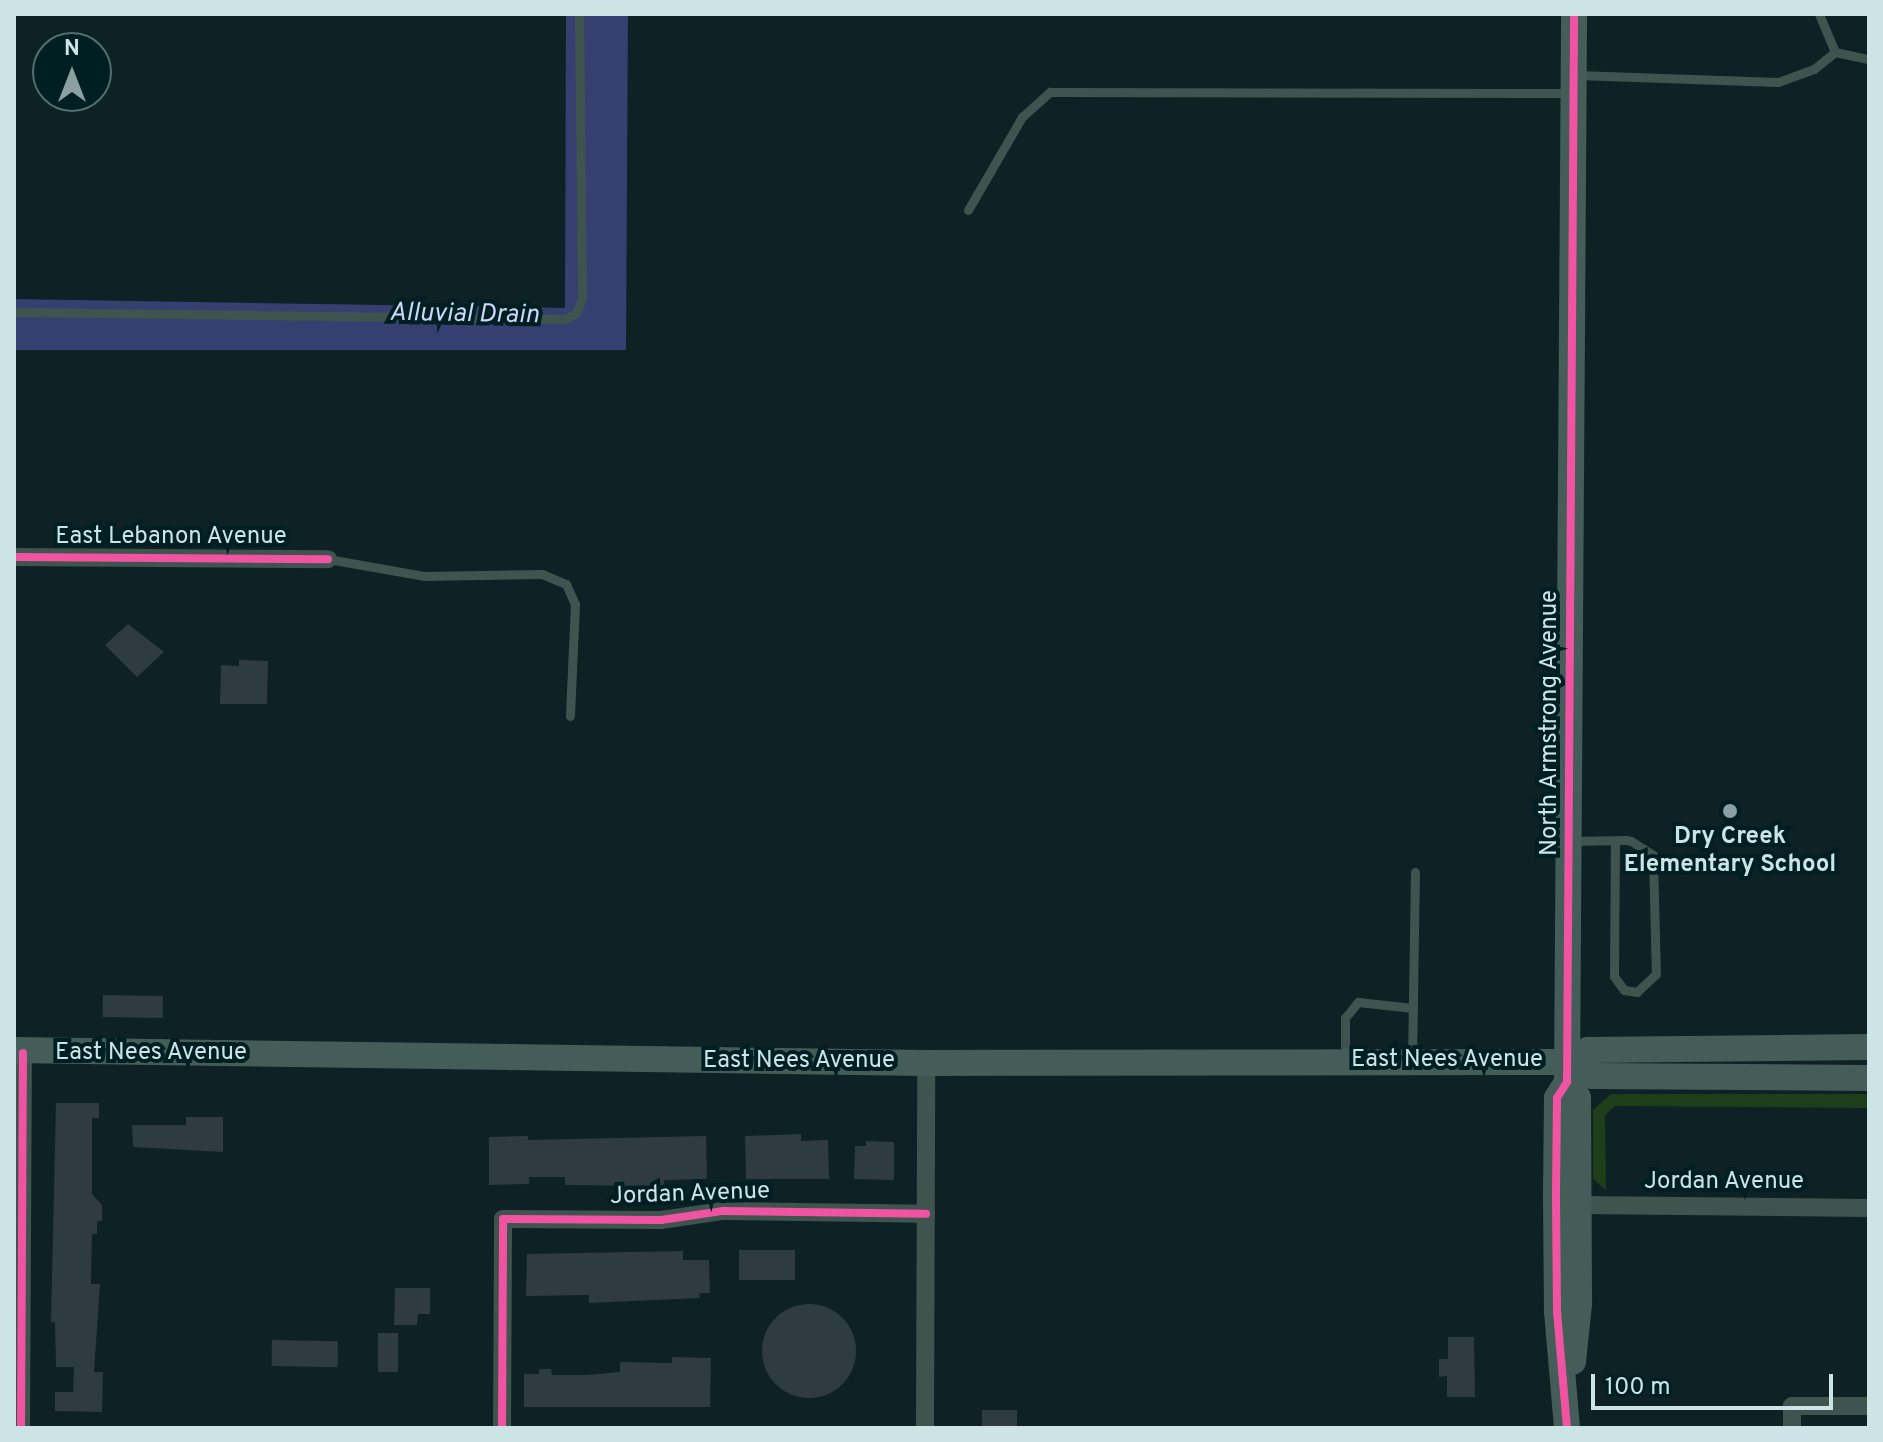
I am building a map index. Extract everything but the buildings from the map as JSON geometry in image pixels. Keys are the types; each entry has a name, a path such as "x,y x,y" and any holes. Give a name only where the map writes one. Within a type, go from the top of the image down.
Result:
{"main road":[{"name":"North Armstrong Avenue","path":"1567,1421 1579,1304 1578,1098 1570,1069 1574,14"},
{"name":"East Nees Avenue","path":"1570,1069 1588,1050 1869,1047"},
{"name":"East Nees Avenue","path":"17,1054 926,1063 1345,1061 1570,1069 1592,1076 1869,1078"},
{"name":"North Armstrong Avenue","path":"1567,1421 1557,1312 1556,1194 1557,1098 1570,1069"}],"street":[{"name":"East Lebanon Avenue","path":"14,557 328,559"},
{"path":"17,1054 21,1428"},
{"path":"925,1428 926,1063"},
{"name":"Jordan Avenue","path":"1578,1205 1869,1208"},
{"name":"Jordan Avenue","path":"502,1428 503,1219 661,1220 723,1211 926,1214"},
{"path":"1792,1428 1792,1406 1869,1406"}],"lane":[{"path":"14,312 565,319 576,313 582,298 579,14"},
{"path":"1819,14 1835,52"},
{"path":"968,210 1022,117 1050,92 1778,82 1814,69 1835,52"},
{"path":"1835,52 1869,59"},
{"path":"328,559 424,576 542,574 566,584 575,604 570,716"},
{"path":"1570,841 1615,841 1647,847 1655,864 1656,974 1637,992 1624,990 1614,976 1615,841"},
{"path":"1412,1062 1415,872"},
{"path":"1345,1061 1345,1018 1358,1002 1413,1008"}],"green space":[{"path":"1611,1094 1869,1094 1869,1108 1615,1106 1605,1115 1606,1190 1593,1179 1593,1110"}],"water":[{"name":"Alluvial Drain","path":"566,14 628,14 626,350 14,350 14,299 565,308"}],"cycle path":[{"path":"1567,1428 1557,1312 1556,1194 1557,1098 1567,1082 1574,14"},
{"path":"14,557 328,559"},
{"path":"21,1428 23,1053"},
{"path":"502,1428 503,1219 661,1220 723,1211 926,1214"}],"place":[{"name":"Dry Creek Elementary School","path":"1730,811"}]}
